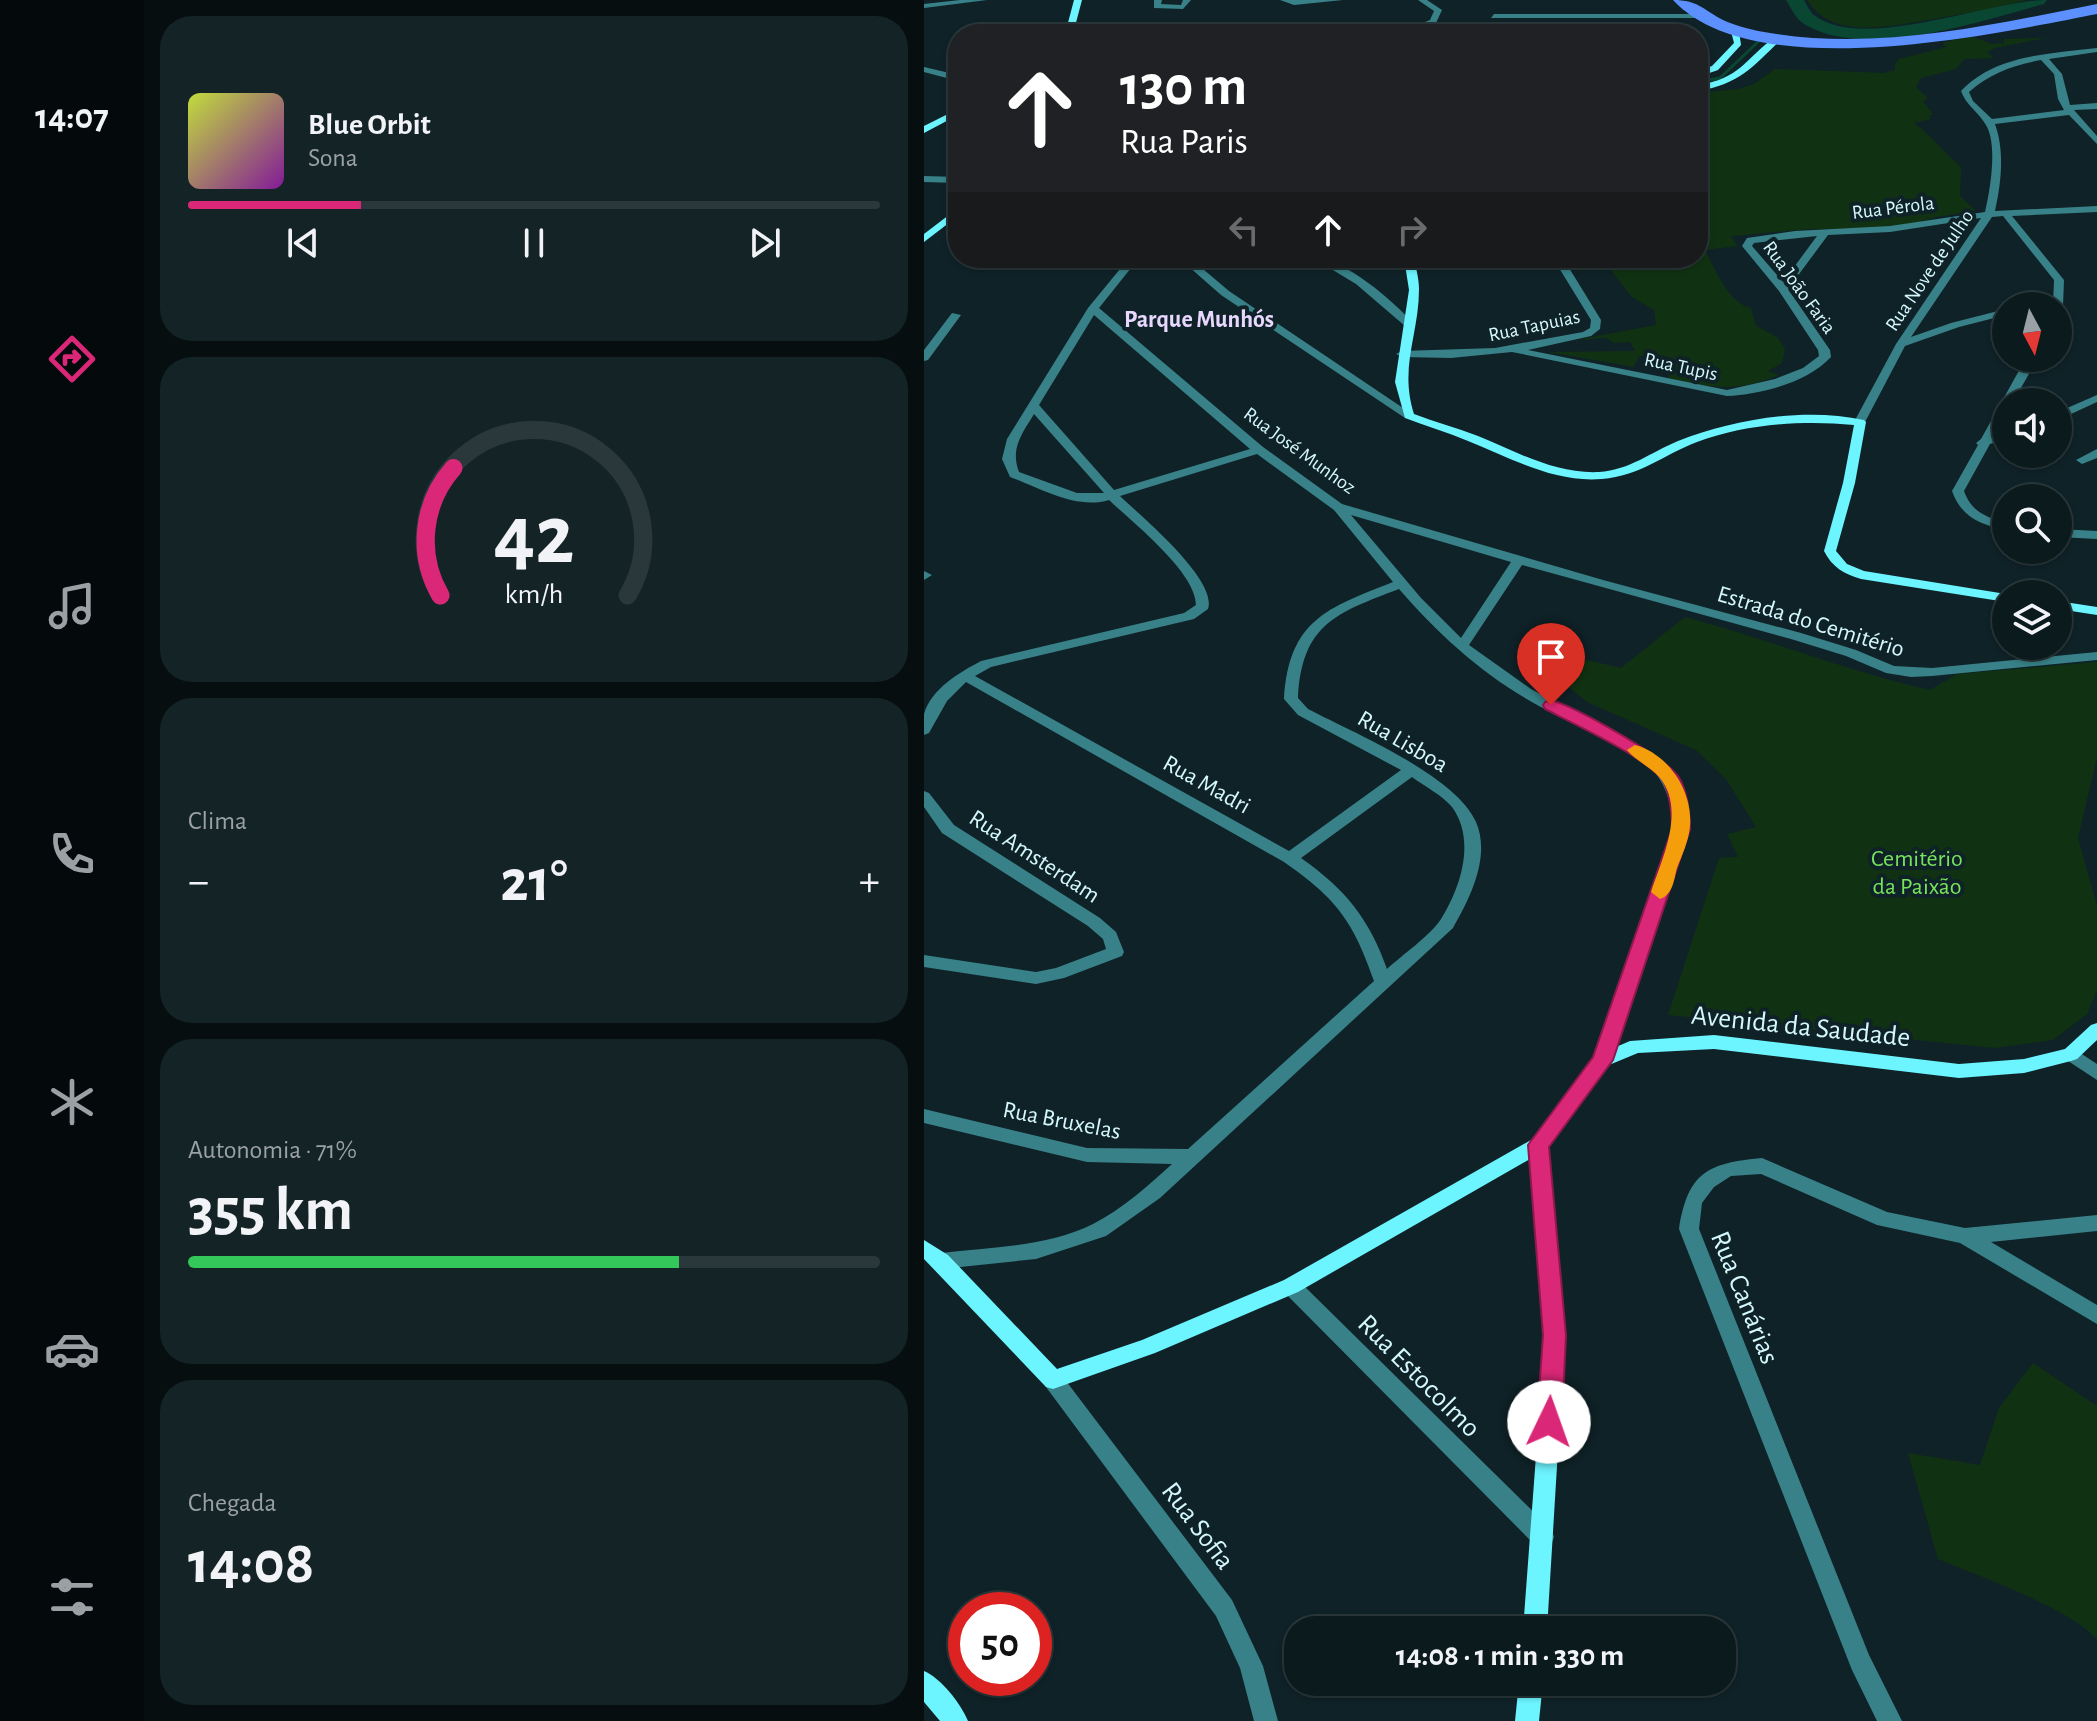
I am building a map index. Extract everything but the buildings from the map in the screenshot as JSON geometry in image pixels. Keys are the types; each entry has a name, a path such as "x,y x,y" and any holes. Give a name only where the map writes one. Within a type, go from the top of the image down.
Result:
{"main road":[{"path":"1681,0 1735,31 1777,26"},
{"path":"1698,8 1737,13 1777,26 1866,43 1928,40 2097,11"}],"street":[{"path":"924,6 983,0"},
{"path":"1072,24 1078,0"},
{"path":"1158,0 1157,6 1161,8 1183,7 1187,0"},
{"path":"1284,0 1294,3 1339,0"},
{"path":"1422,0 1438,10 1437,17 1429,24"},
{"path":"1494,16 1698,8"},
{"path":"1708,86 1739,78 1767,46 1777,26"},
{"path":"1708,70 1715,68 1738,43 1735,31"},
{"path":"2097,50 2044,58 1987,72 1965,91 1969,102 1990,122 2097,106"},
{"path":"2044,58 2062,81 2062,99 2069,110 2097,141"},
{"path":"924,69 948,75"},
{"path":"924,130 948,117"},
{"name":"Rua Nove de Julho","path":"1860,422 1901,344 1989,214 1996,182 1995,136 1990,122"},
{"path":"925,180 948,180"},
{"name":"Rua Pérola","path":"1747,246 1747,242 1759,237 1890,229 1989,214 2097,209"},
{"path":"2005,213 2055,272 2059,280 2057,292"},
{"path":"924,239 948,224"},
{"path":"924,252 948,227"},
{"path":"1783,289 1825,232"},
{"name":"Rua João Faria","path":"1747,246 1783,289 1824,350"},
{"path":"1126,268 1093,308 1008,449 1009,467 1014,474 1075,497 1098,499 1259,450"},
{"path":"1196,268 1225,293 1409,416 1476,440 1545,471 1593,475 1642,468 1671,448 1696,438 1797,418 1828,417 1860,422 1849,483 1830,551 1833,560 1840,567 1861,575 1992,596"},
{"path":"1336,268 1360,282 1409,324"},
{"path":"1409,416 1399,377 1414,285 1411,268"},
{"name":"Rua Tapuias","path":"1402,354 1446,356 1517,351 1587,334 1597,325 1564,268"},
{"name":"Rua José Munhoz","path":"1093,308 1259,450 1338,507 1519,560"},
{"path":"924,358 956,315"},
{"path":"1901,344 1992,316"},
{"name":"Rua Tupis","path":"1517,351 1738,393 1802,372 1821,362 1825,357 1824,350"},
{"path":"1992,523 1961,503 1958,491 2024,372"},
{"path":"2072,410 2097,398"},
{"path":"924,730 936,702 963,675 986,664 1024,652 1189,616 1203,606 1203,596 1189,571 1113,496 1033,405"},
{"path":"1982,443 1992,440"},
{"path":"2082,460 2097,453"},
{"path":"932,1255 1053,1380 1148,1347 1291,1286 1538,1145 1603,1060 1681,829 1681,814 1671,779 1653,761 1507,681 1462,646 1401,584 1338,507"},
{"path":"2072,534 2097,535"},
{"path":"1462,646 1519,560"},
{"name":"Estrada do Cemitério","path":"1519,560 1796,636 1901,672 1932,672 2097,656"},
{"name":"Rua Lisboa","path":"932,1255 1036,1251 1099,1230 1153,1193 1447,924 1468,880 1473,851 1469,824 1456,802 1412,770 1303,712 1291,699 1290,675 1298,649 1316,623 1339,608 1401,584"},
{"path":"2072,607 2097,611"},
{"name":"Rua Madri","path":"963,675 1290,858 1328,884 1348,905 1363,928 1382,981"},
{"path":"1290,858 1412,770"},
{"name":"Rua Amsterdam","path":"924,796 948,829 1094,922 1110,936 1116,952 1058,974 1036,978 924,961"},
{"name":"Avenida da Saudade","path":"1603,1060 1636,1046 1700,1042 1959,1071 2024,1066 2071,1054 2097,1030"},
{"path":"2071,1054 2097,1073"},
{"name":"Rua Bruxelas","path":"924,1116 1087,1155 1193,1157"},
{"path":"1536,1616 1555,1335 1538,1145"},
{"name":"Rua Canárias","path":"1890,1721 1860,1662 1689,1229 1693,1201 1707,1182 1727,1169 1762,1166 1884,1219 1965,1236 2097,1223"},
{"path":"1965,1236 2097,1315"},
{"name":"Rua Estocolmo","path":"1291,1286 1543,1537"},
{"name":"Rua Sofia","path":"1053,1380 1224,1608 1251,1666 1266,1721"},
{"path":"924,1683 956,1721"},
{"path":"1527,1721 1530,1696"}],"green space":[{"path":"1807,0 2026,0 1934,19 1865,28 1832,22"},
{"path":"1971,36 1992,44 2004,43 2004,39 2046,38 1987,52 1994,58 1964,59 1956,69 1921,78 1916,87 1928,98 1923,101 1933,114 1929,116 1931,119 1914,123 1961,167 1960,196 1976,211 1909,225 1731,236 1737,246 1708,250 1708,92 1754,84 1775,69 1884,73 1895,70 1899,59 1947,47 1942,43"},
{"path":"1708,256 1729,293 1751,308 1756,326 1777,337 1785,348 1782,363 1768,371 1779,375 1749,384 1711,386 1668,378 1674,361 1668,357 1639,356 1634,367 1549,352 1635,351 1630,342 1614,343 1606,338 1576,340 1656,325 1654,310 1632,297 1609,268 1708,268"},
{"name":"Cemitério da Paixão","path":"1685,617 1930,690 1957,674 2097,662 2097,757 2078,838 2097,906 2097,990 2087,1014 2053,1040 1995,1048 1668,1015 1719,858 1738,857 1727,834 1756,827 1726,779 1696,750 1587,702 1516,643 1621,668"},
{"path":"2033,1363 2097,1406 2097,1639 2084,1627 2045,1605 1938,1559 1908,1453 1980,1465 1999,1408"}],"waterway":[{"path":"1795,0 1809,20 1830,29 1857,33 1888,32 1955,22 2038,0"},
{"path":"1708,80 1720,78 1761,39"}],"slow traffic":[{"path":"1635,750 1653,761 1671,779 1681,814 1681,829 1660,892"}],"district":[{"name":"Parque Munhós","path":"1199,319"}],"route":[{"path":"1549,1422 1555,1335 1538,1145 1603,1060 1681,829 1681,814 1671,779 1653,761 1551,705"}]}
